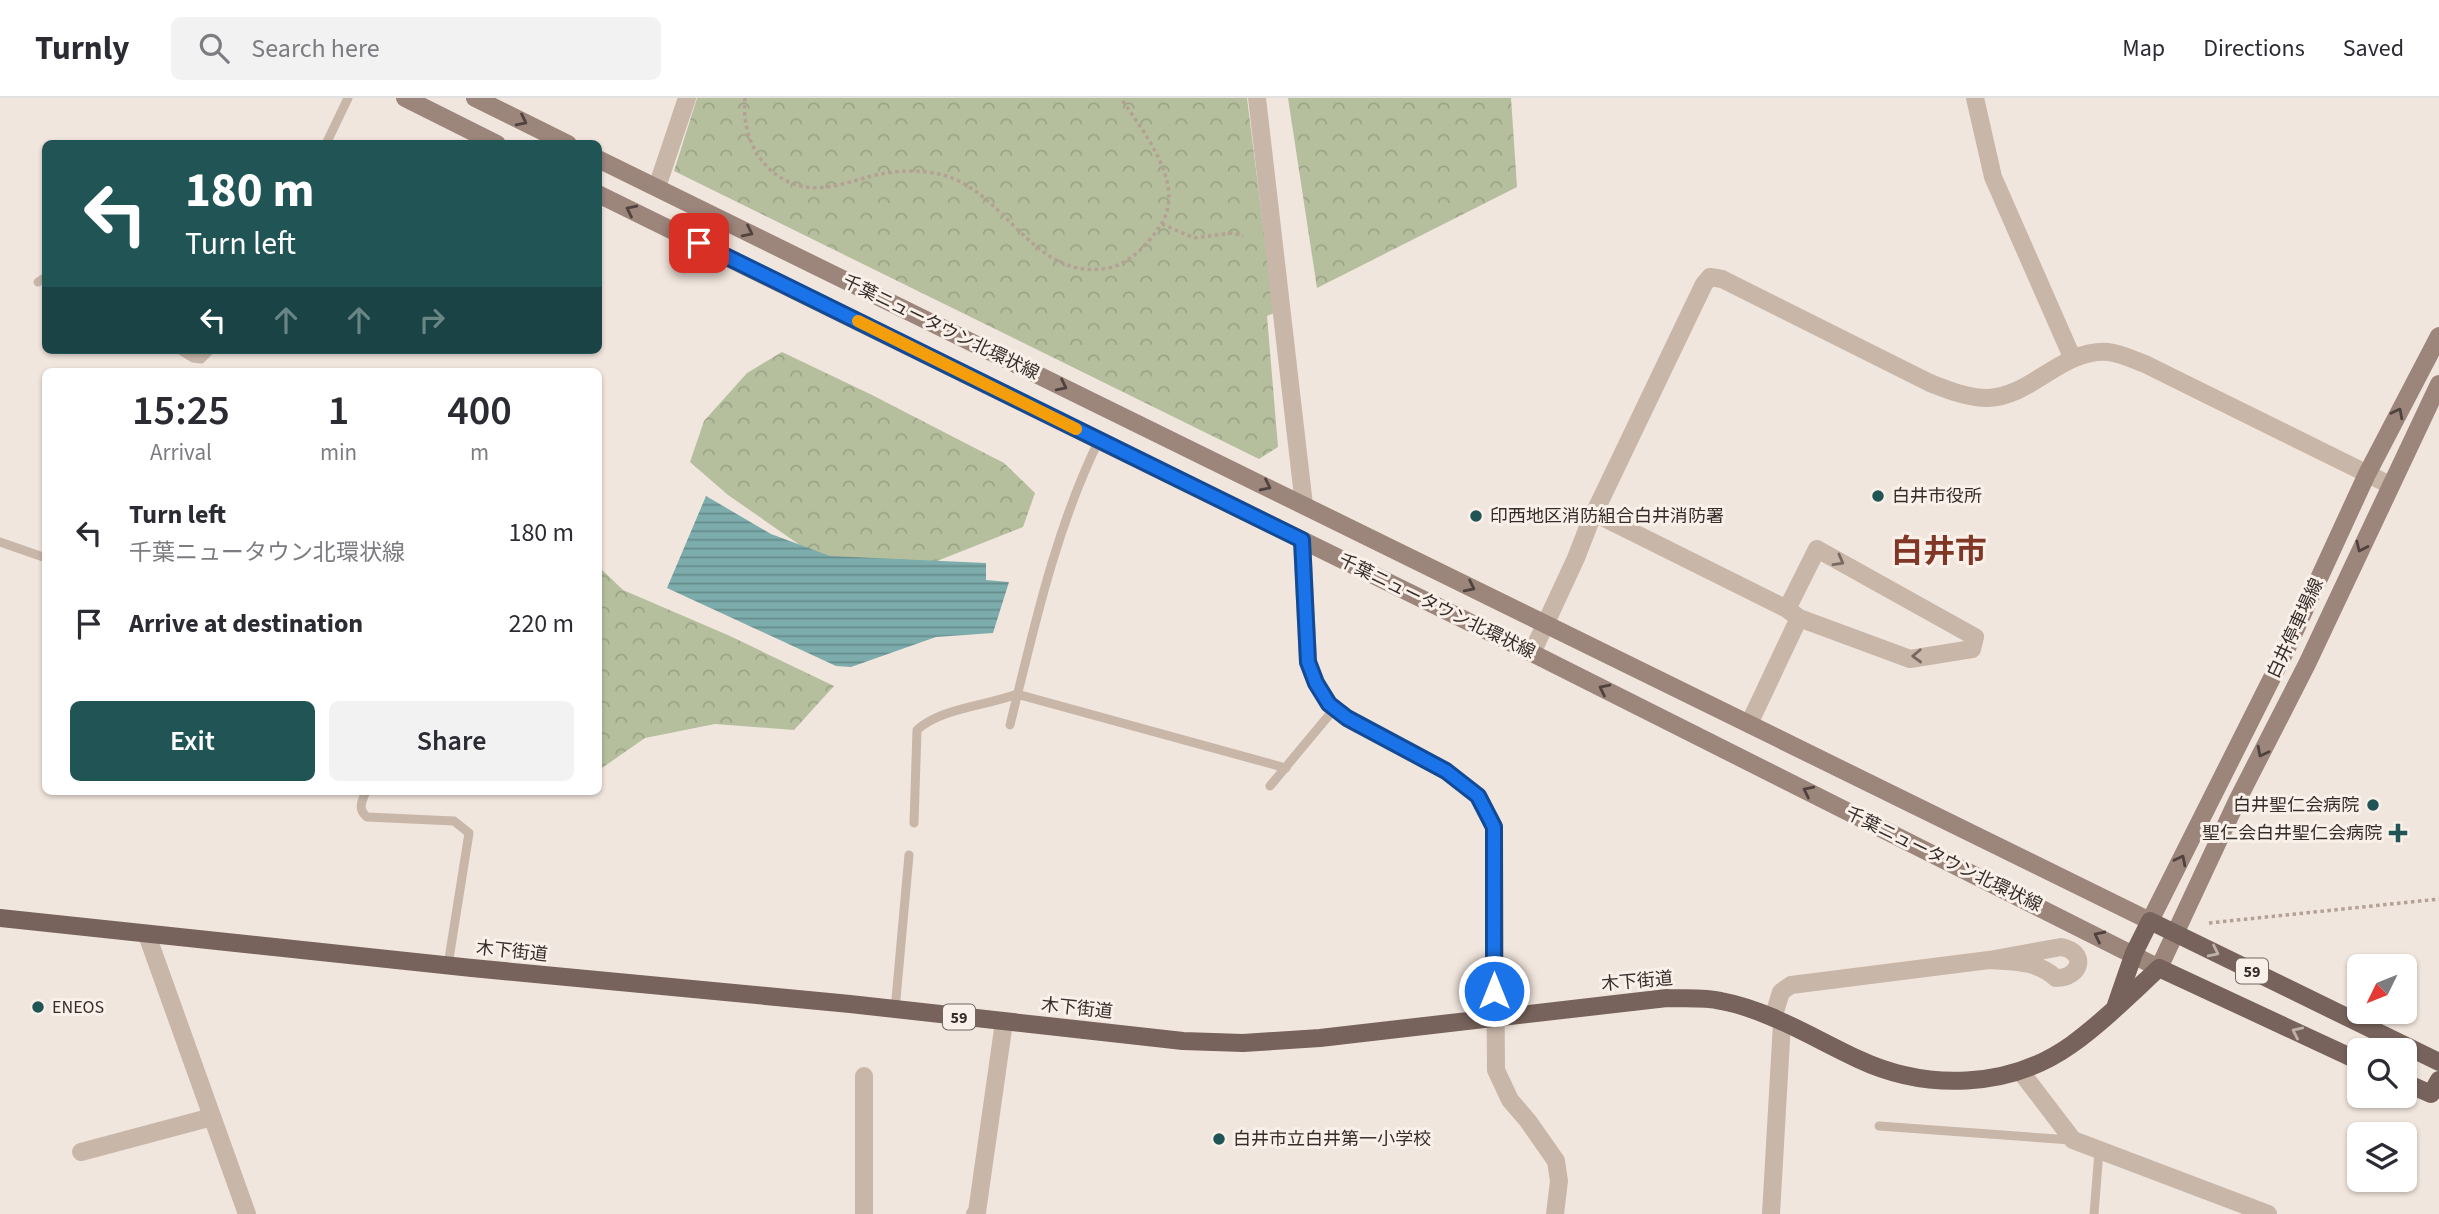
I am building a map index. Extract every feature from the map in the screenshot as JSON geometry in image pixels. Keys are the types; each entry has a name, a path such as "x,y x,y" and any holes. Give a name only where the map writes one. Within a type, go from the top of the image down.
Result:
{"main road":[{"path":"405,98 489,140"},
{"path":"475,98 560,140"},
{"name":"千葉ニュータウン北環状線","path":"602,161 2150,921"},
{"name":"千葉ニュータウン北環状線","path":"602,196 1532,653 2134,953 2159,968"},
{"name":"白井停車場線","path":"2150,921 2280,661 2367,474 2439,335"},
{"name":"白井停車場線","path":"2159,968 2439,384"},
{"name":"木下街道","path":"0,918 1182,1041 1243,1043 1320,1038 1667,998 1718,1000 1755,1009 1862,1061 1905,1075 1935,1081 1991,1079 2021,1072 2046,1061 2115,1009 2159,968"},
{"path":"2115,1009 2134,953 2150,921"},
{"name":"59","path":"2150,921 2439,1062"},
{"name":"59","path":"2159,968 2347,1055"},
{"path":"2417,1086 2436,1091"}],"street":[{"path":"657,187 687,98"},
{"path":"1257,98 1304,505"},
{"path":"1975,98 1993,177 2072,357"},
{"path":"1532,653 1594,513 1704,284 1710,277 1722,279 1930,383 1961,394 1986,398 2004,396 2038,379 2072,357 2108,352 2145,364 2390,485"},
{"path":"1594,513 1793,613 1910,659 1972,649 1975,637 1816,549 1793,613 1749,724"},
{"path":"1302,540 1308,662 1316,683 1329,704 1347,718 1446,771 1478,796 1494,827 1496,1070 1510,1100 1556,1161 1559,1181 1555,1214"},
{"path":"147,935 247,1214"},
{"path":"1771,1214 1781,992 1791,985 1989,960"},
{"path":"975,1214 1004,1022"},
{"path":"2021,1072 2073,1140 2268,1214"},
{"path":"864,1076 864,1214"},
{"path":"81,1152 212,1117"}],"lane":[{"path":"328,140 348,98"},
{"path":"186,354 201,359 206,354"},
{"path":"1010,725 1043,592 1078,483 1099,440"},
{"path":"0,542 42,557"},
{"path":"914,823 917,730 928,720 938,716 1017,694 1286,768"},
{"path":"1270,786 1335,708"},
{"path":"364,795 360,807 367,817 454,821 469,833 448,965"},
{"path":"895,1010 909,855"},
{"path":"1879,1126 2073,1140"},
{"path":"2094,1214 2099,1151"}],"path":[{"path":"745,98 744,113 751,143 766,167 786,181 823,188 850,184 880,174 909,171 954,178 983,197 1054,259 1078,269 1110,268 1121,264 1145,244 1162,224 1170,202 1165,171 1159,156 1121,98"},
{"path":"1162,224 1194,238 1232,233 1243,236"},
{"path":"2209,923 2439,899"}],"green space":[{"path":"697,98 1247,98 1274,313 1267,316 1278,447 1259,459 674,171"},
{"path":"1288,98 1511,98 1517,187 1317,288"},
{"path":"782,352 1004,463 1035,493 1023,527 937,561 843,575 728,495 690,462 704,421 747,373"},
{"path":"602,570 623,590 730,636 834,686 794,730 715,724 645,738 602,768"}],"water":[{"path":"706,496 771,534 830,556 986,563 986,580 1009,582 993,633 936,637 851,667 836,666 667,588"}],"slow traffic":[{"path":"858,321 1076,429"}],"place":[{"name":"白井市役所","path":"1878,496"},
{"name":"印西地区消防組合白井消防署","path":"1476,516"},
{"name":"白井聖仁会病院","path":"2373,805"},
{"name":"聖仁会白井聖仁会病院","path":"2398,833"},
{"name":"ENEOS","path":"38,1007"},
{"name":"白井市立白井第一小学校","path":"1219,1139"}],"district":[{"name":"白井市","path":"1939,551"}],"route":[{"path":"699,243 1302,540 1308,662 1316,683 1329,704 1347,718 1446,771 1478,796 1494,827 1494,991"}]}
